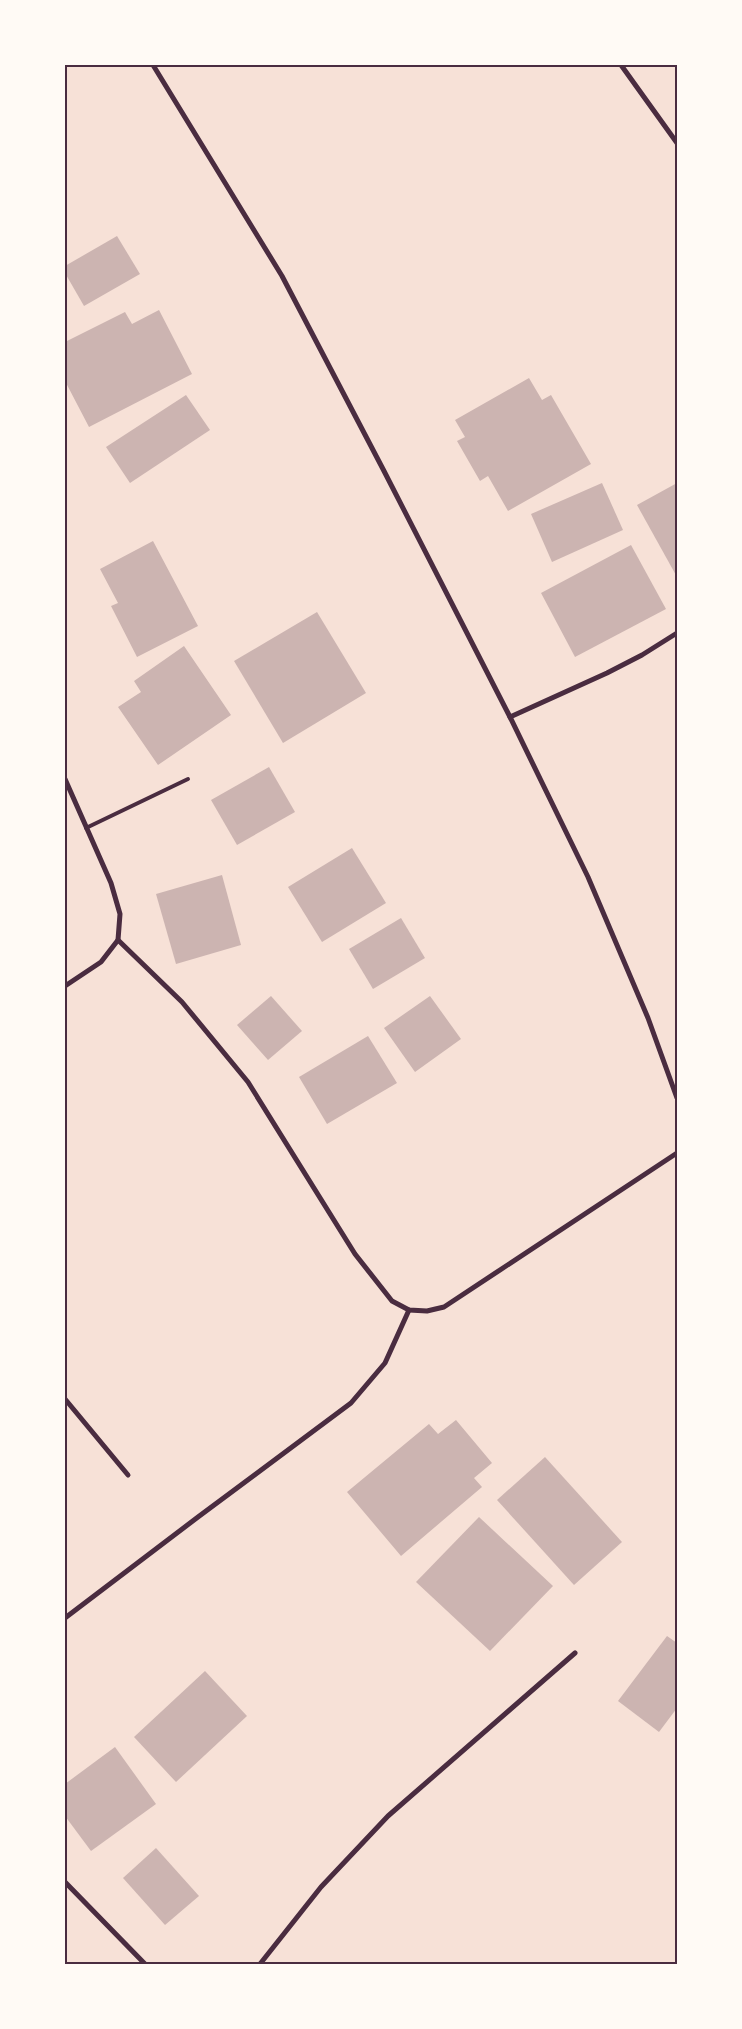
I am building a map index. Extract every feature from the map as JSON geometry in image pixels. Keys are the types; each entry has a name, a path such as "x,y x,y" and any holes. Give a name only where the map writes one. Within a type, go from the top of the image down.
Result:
{"street":[{"path":"153,65 282,276 510,717 588,877 648,1018 677,1098"},
{"path":"621,65 677,143"},
{"path":"510,717 607,673 642,655 677,633"},
{"path":"65,779 111,883 120,914 118,940 101,962 65,986"},
{"path":"118,940 182,1002 248,1082 355,1254 392,1301 410,1310 426,1311 444,1307 677,1154"},
{"path":"65,1618 351,1403 385,1364 410,1310"},
{"path":"65,1398 128,1475"},
{"path":"260,1964 321,1886 388,1816 575,1653"},
{"path":"65,1882 145,1964"}],"lane":[{"path":"86,828 188,779"}],"building":[{"path":"117,236 140,274 84,306 65,273 65,266"},
{"path":"159,310 192,374 89,427 65,381 65,342 125,312 132,324"},
{"path":"529,378 542,400 551,395 591,464 508,511 488,476 480,481 457,441 465,437 455,420"},
{"path":"186,395 210,430 130,483 106,447"},
{"path":"602,483 623,530 552,562 531,514"},
{"path":"677,483 677,577 637,505"},
{"path":"153,541 198,626 137,657 111,606 118,603 100,569"},
{"path":"631,545 666,609 575,657 541,593"},
{"path":"317,612 366,693 283,743 234,661"},
{"path":"184,646 231,715 158,765 118,707 141,692 134,681"},
{"path":"269,767 295,812 237,845 211,800"},
{"path":"352,848 386,903 322,942 288,887"},
{"path":"222,875 241,945 176,964 156,894"},
{"path":"401,918 425,958 373,989 349,949"},
{"path":"271,996 302,1031 268,1060 237,1025"},
{"path":"430,996 461,1039 415,1072 384,1028"},
{"path":"368,1036 397,1083 327,1124 299,1077"},
{"path":"456,1420 492,1463 474,1478 482,1487 401,1556 347,1492 429,1424 438,1434"},
{"path":"545,1457 622,1542 574,1585 497,1500"},
{"path":"479,1517 553,1586 490,1651 416,1582"},
{"path":"667,1636 677,1643 677,1708 659,1732 618,1701"},
{"path":"205,1671 247,1716 176,1782 134,1737"},
{"path":"115,1747 156,1804 91,1851 65,1816 65,1784"},
{"path":"156,1848 199,1896 165,1925 123,1878"}]}
